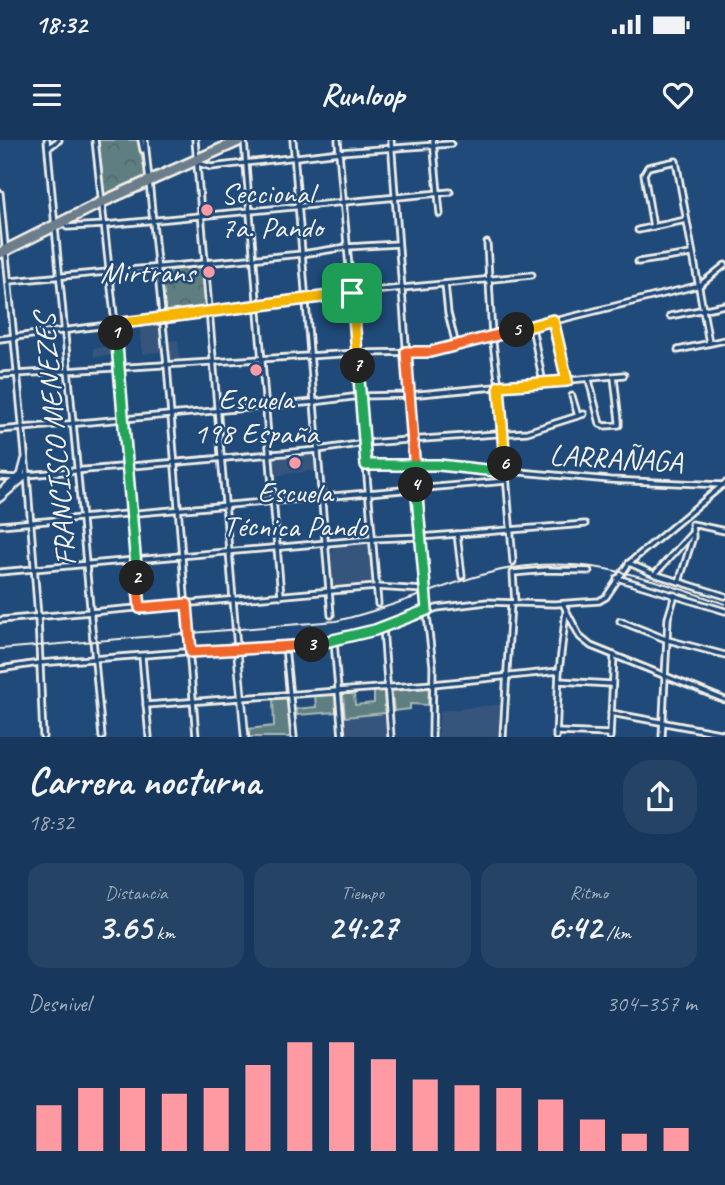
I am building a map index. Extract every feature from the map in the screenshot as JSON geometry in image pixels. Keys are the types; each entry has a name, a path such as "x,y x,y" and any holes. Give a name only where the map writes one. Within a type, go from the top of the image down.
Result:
{"highway":[{"path":"4,251 102,202 244,140"}],"street":[{"name":"FRANCISCO MENEZES","path":"47,140 60,224 61,277 102,737"},
{"path":"48,148 59,140"},
{"path":"95,140 115,324 140,608"},
{"path":"143,140 167,365 197,737"},
{"path":"195,140 245,737"},
{"path":"244,140 281,596"},
{"path":"293,140 331,615"},
{"path":"338,140 378,604"},
{"path":"391,140 433,684 432,737"},
{"path":"197,162 211,167 433,142 451,144"},
{"path":"433,142 440,214"},
{"path":"653,227 644,174 648,167 676,161 709,343"},
{"path":"60,224 67,227 105,225 450,191"},
{"path":"0,193 25,460 23,476 38,617 43,737"},
{"path":"638,230 686,220"},
{"path":"487,243 492,336 499,386 513,562"},
{"path":"10,281 399,244"},
{"path":"638,262 691,254"},
{"path":"0,375 357,353 430,352 697,286 706,282 725,265"},
{"path":"0,339 352,293 532,275"},
{"path":"445,284 448,313 456,345"},
{"path":"670,316 725,305"},
{"path":"553,320 567,381"},
{"path":"531,326 543,383"},
{"path":"678,350 725,340"},
{"path":"0,430 360,396 410,395 624,375"},
{"path":"589,380 600,424 619,425 614,377"},
{"path":"572,396 578,416"},
{"path":"0,477 317,450 365,443 531,431 584,414"},
{"name":"LARRAÑAGA","path":"366,465 449,466 610,480 724,484"},
{"path":"0,492 23,476"},
{"path":"0,498 23,476"},
{"path":"0,525 506,481"},
{"path":"0,669 40,663 237,648 285,647 334,641 383,627 427,610 486,602 563,604 602,600 629,563 724,484"},
{"path":"683,517 692,524 725,531"},
{"path":"0,572 372,539 585,524"},
{"path":"679,582 693,532 692,524"},
{"path":"654,574 693,532"},
{"path":"457,534 462,576"},
{"path":"629,563 654,574 725,596"},
{"path":"503,737 513,573 547,569 589,571"},
{"path":"617,578 725,611"},
{"path":"0,620 376,587 424,590"},
{"path":"662,737 668,618 675,595"},
{"path":"563,604 576,631 585,642 725,701"},
{"path":"566,611 559,671 556,734 610,736 614,655"},
{"path":"620,621 668,640 725,654"},
{"path":"383,627 391,737"},
{"path":"334,641 342,737"},
{"path":"285,647 294,737"},
{"path":"142,656 149,737"},
{"path":"146,705 433,684 559,671"},
{"path":"559,681 611,684"},
{"path":"611,713 725,734"}],"shaded area":[{"path":"159,321 162,352 142,354 139,323"},
{"path":"178,340 180,361 170,362 167,341"},
{"path":"115,346 115,355 94,357 93,348"},
{"name":"Escuela Técnica Pando","path":"313,452 316,470 274,476 273,456"},
{"path":"369,544 374,585 333,590 329,554 333,553 333,547"},
{"path":"503,704 501,737 438,737 440,711"},
{"path":"385,713 387,737 347,737 345,717"}],"green space":[{"path":"98,140 138,140 147,181 105,200"},
{"path":"203,267 207,309 165,314 161,271"},
{"path":"429,688 428,705 410,704 410,709 394,711 392,691"},
{"path":"374,691 384,691 385,713 345,717 343,694 354,694 355,705 374,703"},
{"path":"335,695 336,712 297,715 296,709 316,707 315,696"},
{"path":"287,697 291,737 249,737 248,729 274,726 273,698"}],"railway":[{"path":"0,649 336,621 485,574 548,564 577,565 636,575 725,604"}],"place":[{"name":"Seccional 7a. Pando","path":"207,210"},
{"name":"Mirtrans","path":"209,272"},
{"name":"Escuela 198 España","path":"256,370"},
{"name":"Escuela Técnica Pando","path":"295,463"}],"route":[{"path":"352,293 115,324 140,608 187,604 191,652 285,647 334,641 401,622 427,610 424,590 415,465 406,352 430,352 553,320 567,381 499,386 505,472 439,465 426,465 415,465 366,465 352,293"}]}
